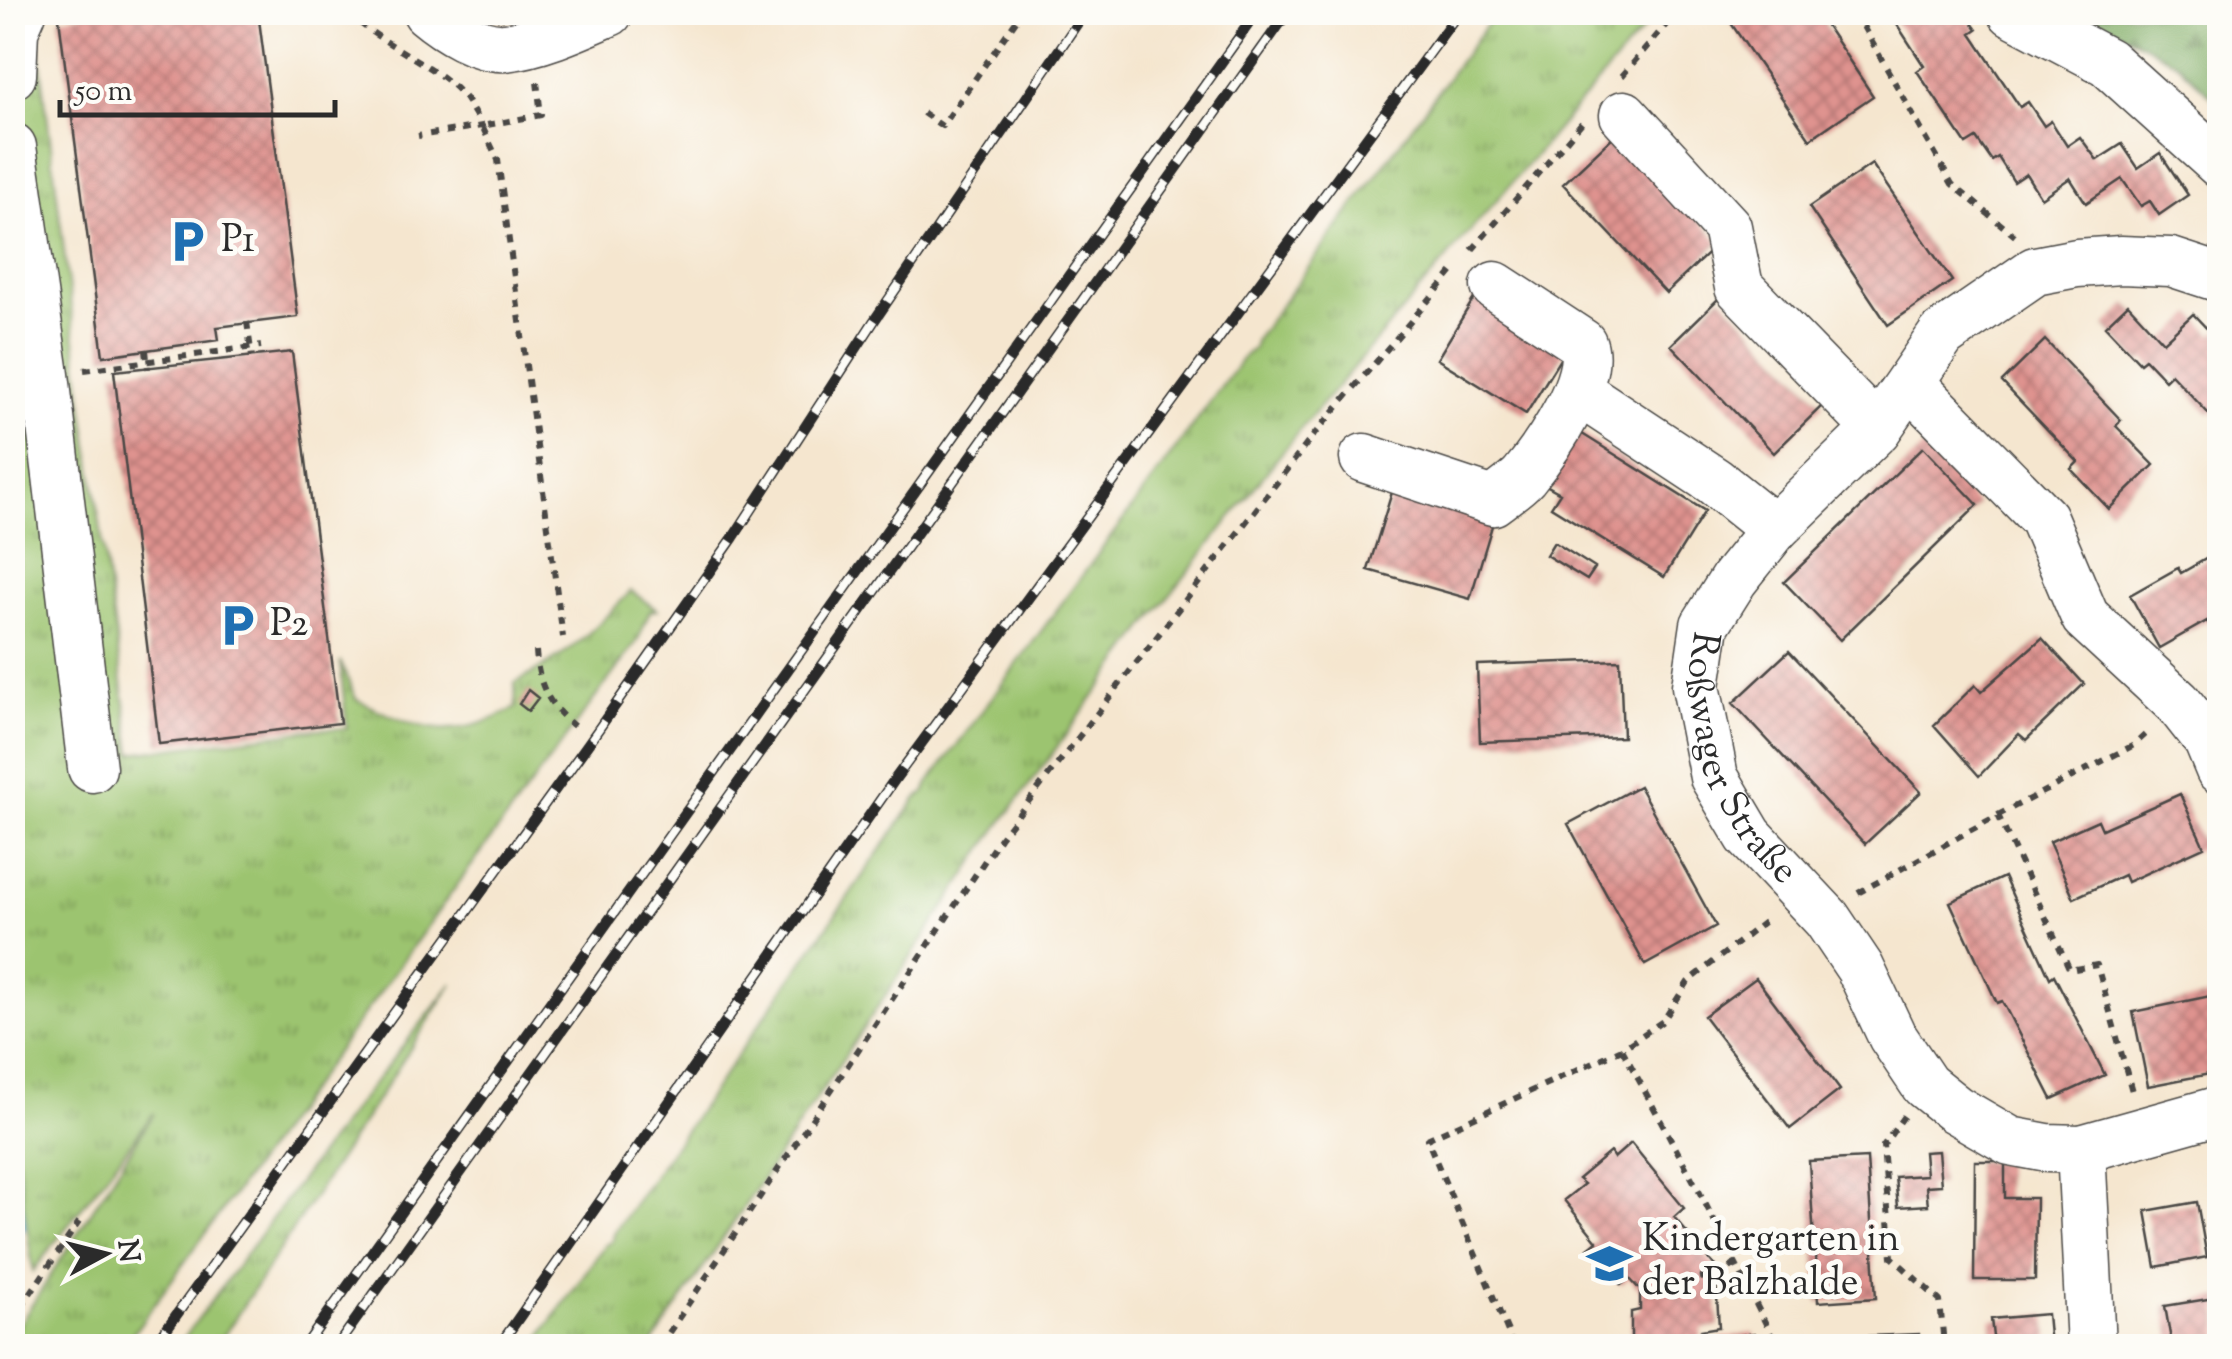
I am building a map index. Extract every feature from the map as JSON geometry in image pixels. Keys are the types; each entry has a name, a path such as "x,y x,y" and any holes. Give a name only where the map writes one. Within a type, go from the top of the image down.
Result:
{"street":[{"path":"12,75 14,30 22,12"},
{"path":"427,12 477,41 502,47 620,19"},
{"path":"2012,12 2107,62 2220,164"},
{"path":"1612,102 1727,227 1739,287 1877,430"},
{"path":"12,147 92,768"},
{"name":"Roßwager Straße","path":"2220,278 2171,262 2121,260 2035,271 1942,335 1877,430 1774,530 1734,580 1705,625 1696,686 1714,777 1749,836 1812,904 1860,968 1892,1036 1925,1085 1954,1109 2010,1141 2047,1148 2081,1148 2220,1110"},
{"path":"1347,449 1494,501 1522,478 1579,392 1587,354 1582,343 1495,286"},
{"path":"1910,383 2043,518 2085,617 2178,703 2216,749"},
{"path":"1579,392 1714,481 1774,530"},
{"path":"2081,1148 2091,1346"}],"path":[{"path":"348,12 381,40 448,82 465,98 498,160 563,637"},
{"path":"620,19 666,12"},
{"path":"923,113 942,126 1022,12"},
{"path":"660,1346 1000,838 1318,431 1612,102 1677,12"},
{"path":"1856,12 1952,184 2020,240 2035,271"},
{"path":"418,136 542,116 537,79"},
{"path":"247,322 252,357"},
{"path":"44,375 261,346"},
{"path":"146,350 148,369"},
{"path":"1318,431 1347,449"},
{"path":"536,651 537,672 546,699 574,726"},
{"path":"1514,1346 1427,1139 1622,1049 1662,1021 1688,982 1770,917 1863,889 2134,745"},
{"path":"1998,814 2070,970 2097,964 2143,1132"},
{"path":"1622,1049 1777,1346"},
{"path":"1925,1085 1883,1146 1892,1257 1940,1301 1944,1346"},
{"path":"12,1320 79,1222"},
{"path":"1700,1278 1724,1274 1735,1264"}],"green space":[{"path":"1495,13 1657,13 1298,432 1142,631 994,833 651,1346 534,1346 604,1246 612,1241 615,1231 917,798 925,793 1253,349 1256,339"},
{"path":"2085,13 2219,13 2219,103 2177,63"},
{"path":"35,18 132,753 318,729 347,729 340,661 356,699 417,725 435,729 472,726 516,708 515,683 577,643 631,591 657,610 650,611 638,640 124,1346 13,1346 12,1336 154,1113 33,1271 12,1120 12,41"},
{"path":"453,983 217,1346 178,1346 347,1117"}],"building":[{"name":"P1","path":"93,12 258,12 298,317 217,327 219,340 103,356 59,18"},
{"path":"1730,12 1817,12 1873,96 1810,139 1726,16"},
{"path":"1898,12 1964,12 1977,30 1971,34 2020,107 2028,102 2044,126 2051,121 2067,146 2080,137 2097,160 2122,144 2138,168 2160,153 2188,195 2159,215 2150,201 2141,206 2122,179 2086,203 2070,178 2041,198 2026,174 2014,182 1998,157 1992,161 1976,138 1966,144 1917,71 1924,66 1892,17"},
{"path":"1617,133 1720,242 1666,293 1563,184"},
{"path":"1872,164 1952,281 1888,325 1809,207"},
{"path":"1476,295 1565,351 1526,414 1437,359"},
{"path":"1721,296 1824,404 1774,453 1671,345"},
{"path":"2128,304 2163,342 2193,314 2213,335 2217,330 2220,333 2220,419 2212,411 2209,414 2171,374 2165,380 2145,359 2140,363 2105,326"},
{"path":"2045,340 2121,420 2116,426 2154,465 2109,509 2071,469 2078,462 2002,382"},
{"name":"P2","path":"292,352 340,723 159,744 114,371"},
{"path":"1579,432 1705,511 1664,577 1551,507 1560,493 1546,485"},
{"path":"1923,447 1978,505 1840,640 1784,582"},
{"path":"1393,489 1494,519 1470,599 1368,570"},
{"path":"1554,542 1595,568 1587,580 1546,555"},
{"path":"2220,551 2220,621 2210,626 2207,621 2159,648 2130,595 2178,568 2181,573"},
{"path":"2042,638 2084,684 2026,740 2019,734 1979,776 1934,725 1975,685 1981,692"},
{"path":"1789,651 1921,792 1865,844 1733,703"},
{"path":"1620,660 1623,737 1480,742 1477,665"},
{"path":"528,690 538,698 528,711 519,704"},
{"path":"1639,786 1716,926 1645,965 1568,824"},
{"path":"2180,794 2204,847 2127,882 2124,875 2074,898 2049,842 2098,820 2102,829"},
{"path":"2004,877 2050,978 2054,975 2105,1075 2052,1099 2002,1001 1997,1003 1950,902"},
{"path":"1756,978 1840,1090 1790,1129 1704,1016"},
{"path":"2220,994 2220,1072 2148,1086 2133,1012"},
{"path":"1631,1143 1684,1208 1674,1217 1715,1266 1719,1327 1701,1330 1702,1346 1644,1346 1643,1341 1631,1342 1631,1312 1640,1310 1640,1290 1629,1278 1621,1285 1588,1248 1597,1241 1564,1200 1584,1184 1578,1179 1610,1152 1614,1158"},
{"path":"1938,1151 1941,1185 1926,1186 1928,1205 1898,1207 1895,1177 1926,1175 1924,1152"},
{"path":"1867,1158 1876,1298 1818,1302 1809,1161"},
{"path":"1975,1161 2005,1161 2005,1198 2036,1198 2035,1280 1974,1280"},
{"path":"2197,1202 2207,1257 2156,1267 2146,1211"},
{"path":"2220,1297 2220,1346 2172,1346 2165,1306"},
{"path":"2047,1314 2050,1346 1994,1346 1991,1319"},
{"path":"1754,1333 1760,1346 1722,1346 1720,1338"},
{"path":"1919,1334 1920,1346 1870,1346 1869,1336"}],"waterway":[{"path":"12,1173 20,1226"}],"railway":[{"path":"154,1346 733,538 874,321 1085,12"},
{"path":"305,1346 1257,12"},
{"path":"337,1346 1288,12"},
{"path":"499,1346 895,779 1459,12"}],"place":[{"name":"P1","path":"188,242"},
{"name":"P2","path":"237,626"},
{"name":"Kindergarten in der Balzhalde","path":"1609,1263"}]}
